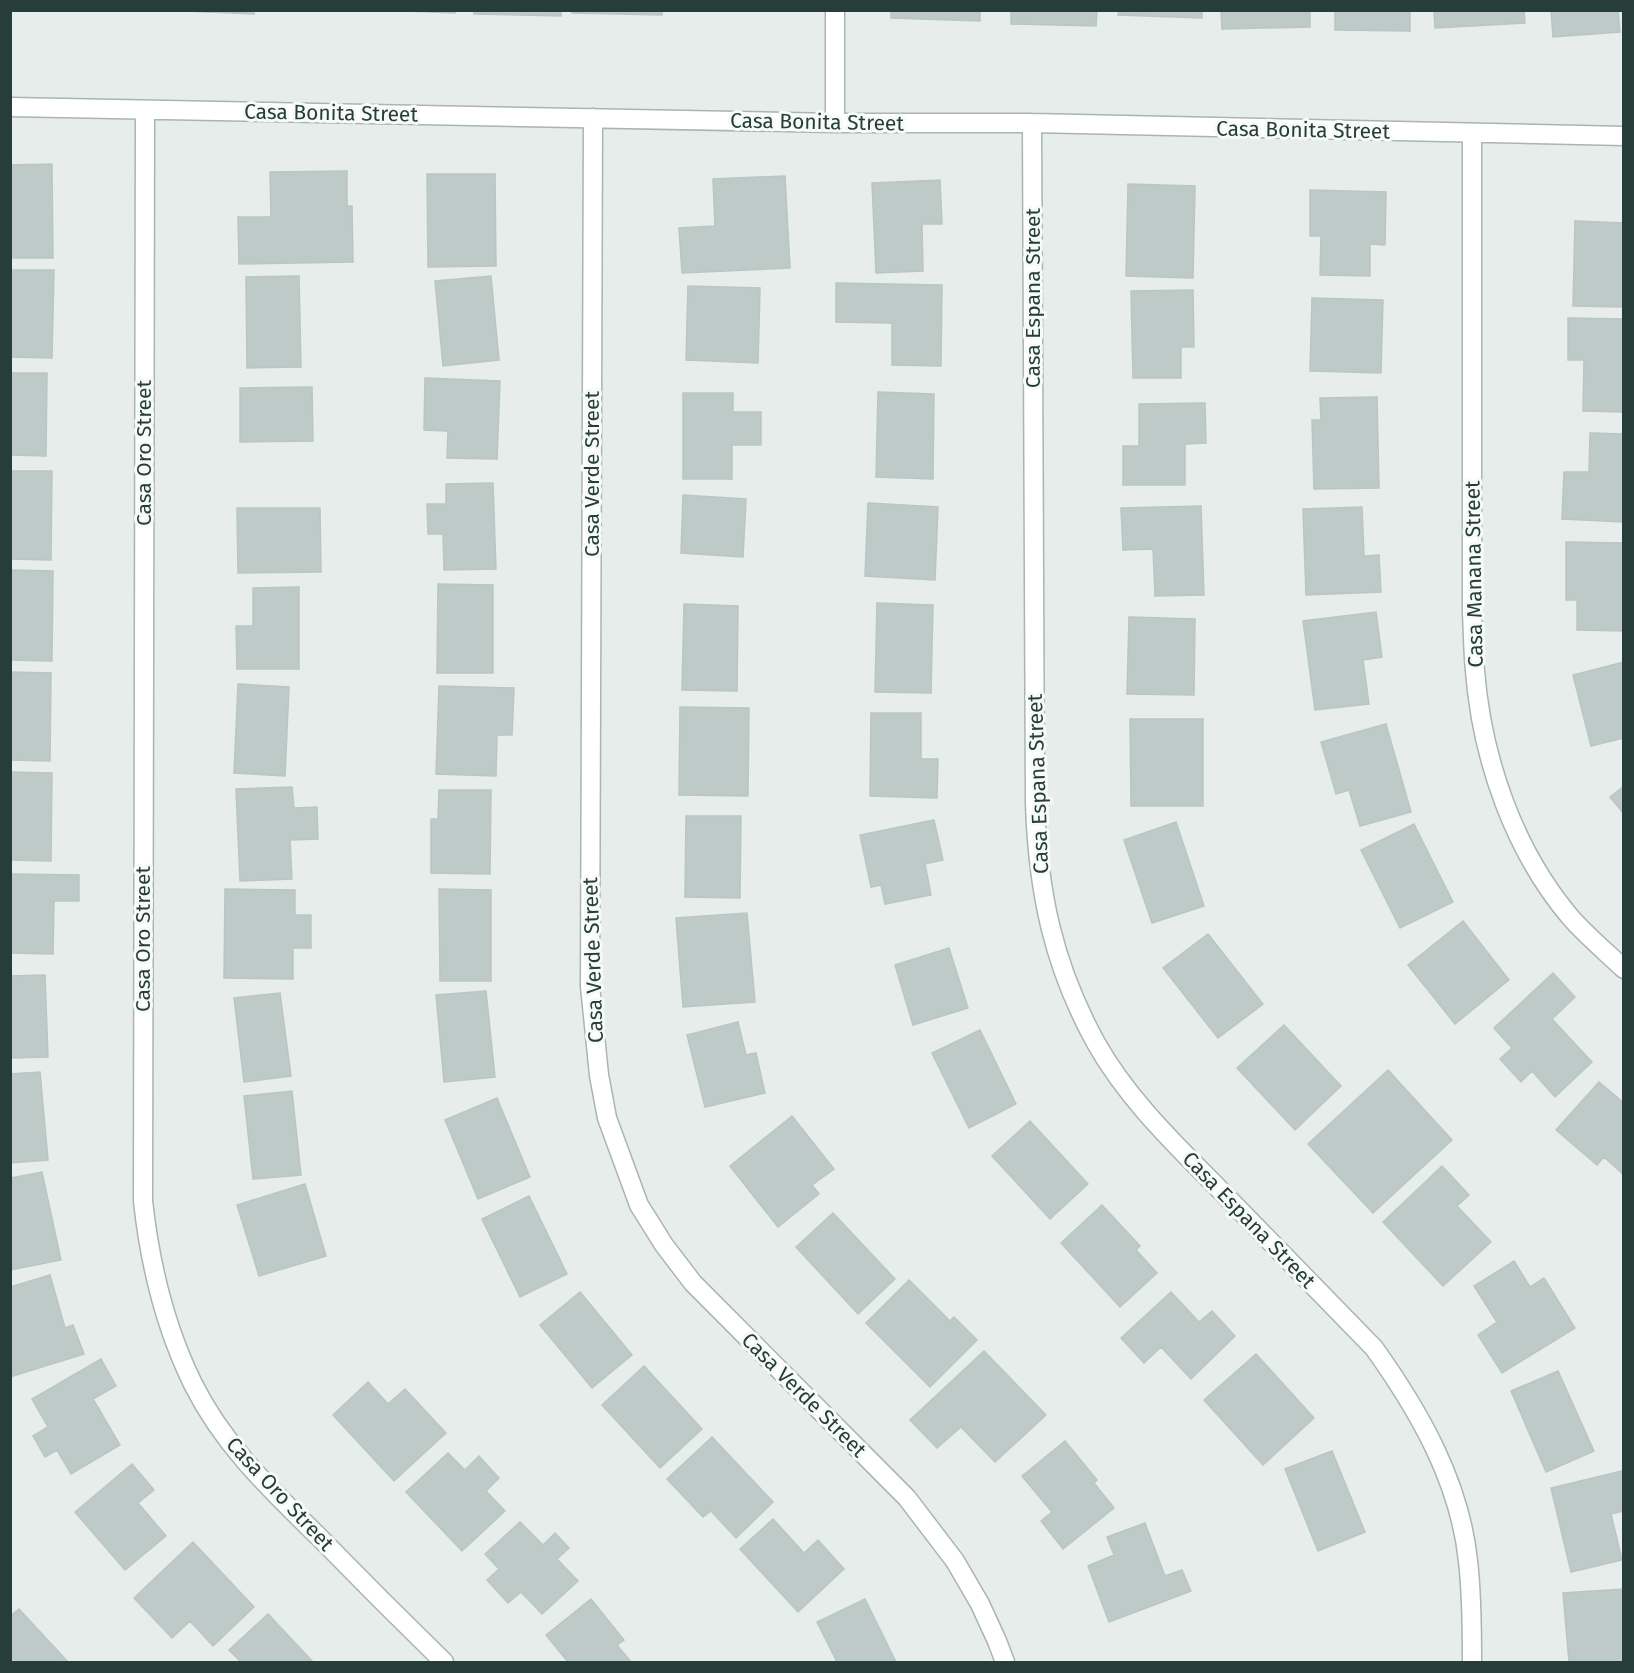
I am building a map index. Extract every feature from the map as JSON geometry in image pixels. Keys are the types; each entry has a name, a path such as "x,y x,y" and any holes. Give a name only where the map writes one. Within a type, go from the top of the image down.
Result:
{"street":[{"path":"835,10 835,123"},
{"name":"Casa Bonita Street","path":"10,107 835,123 1032,123 1623,136"},
{"name":"Casa Oro Street","path":"145,110 142,1201 148,1249 158,1296 173,1341 193,1385 218,1427 247,1465 444,1662"},
{"name":"Casa Verde Street","path":"593,118 590,986 599,1075 607,1118 639,1205 664,1245 693,1283 907,1498 955,1561 980,1604 998,1641 1005,1662"},
{"name":"Casa Espana Street","path":"1032,123 1035,804 1037,854 1044,904 1057,952 1074,999 1097,1043 1124,1086 1161,1130 1374,1348 1419,1416 1444,1469 1458,1513 1468,1559 1472,1612 1472,1662"},
{"name":"Casa Manana Street","path":"1473,134 1472,612 1475,672 1484,732 1498,784 1511,820 1528,855 1572,919 1623,969"}],"building":[{"path":"164,10 254,10 254,14"},
{"path":"380,10 455,10 455,13"},
{"path":"474,10 561,10 561,16 474,14"},
{"path":"572,10 662,10 662,15 572,13"},
{"path":"891,10 980,10 980,21 891,18"},
{"path":"1011,10 1097,10 1096,26 1011,24"},
{"path":"1119,10 1202,10 1202,18 1118,15"},
{"path":"1221,10 1310,10 1310,27 1222,29"},
{"path":"1335,10 1410,10 1410,31 1335,30"},
{"path":"1434,10 1524,10 1525,23 1435,28"},
{"path":"1551,10 1618,10 1620,32 1553,37"},
{"path":"52,164 53,258 10,258 10,165"},
{"path":"347,171 347,206 352,206 353,262 239,264 238,217 271,217 270,172"},
{"path":"427,174 495,174 496,266 428,267"},
{"path":"785,176 790,268 682,273 679,228 715,226 713,179"},
{"path":"940,180 942,224 922,224 923,271 876,273 872,183"},
{"path":"1128,184 1195,186 1193,278 1126,276"},
{"path":"1310,190 1386,192 1385,245 1370,244 1370,276 1320,275 1321,236 1310,236"},
{"path":"1575,221 1624,223 1624,307 1573,306"},
{"path":"10,270 54,270 52,358 10,357"},
{"path":"299,276 301,367 247,368 246,277"},
{"path":"491,276 499,360 443,366 435,281"},
{"path":"836,283 942,285 941,366 892,365 892,323 836,322"},
{"path":"688,286 760,288 758,363 686,360"},
{"path":"1193,290 1194,347 1181,347 1181,378 1133,378 1131,291"},
{"path":"1312,298 1383,300 1381,373 1310,371"},
{"path":"1568,318 1624,319 1624,412 1583,411 1584,360 1568,360"},
{"path":"10,373 47,373 46,456 10,455"},
{"path":"425,378 500,381 497,459 447,458 448,431 424,430"},
{"path":"312,387 313,441 240,442 240,388"},
{"path":"878,392 934,394 933,479 876,477"},
{"path":"683,393 733,393 733,412 761,412 761,445 732,445 732,479 683,479"},
{"path":"1377,397 1379,488 1314,489 1312,420 1321,420 1320,398"},
{"path":"1205,403 1206,443 1185,444 1185,485 1123,485 1123,446 1139,446 1139,404"},
{"path":"1590,433 1624,434 1624,522 1562,519 1564,472 1589,472"},
{"path":"10,471 52,471 51,560 10,559"},
{"path":"493,483 496,569 444,570 443,534 428,534 427,504 446,504 446,484"},
{"path":"683,495 746,499 743,557 681,553"},
{"path":"868,503 938,507 935,580 865,576"},
{"path":"1201,506 1204,595 1155,596 1153,549 1123,550 1121,508"},
{"path":"1362,507 1364,556 1379,555 1381,592 1306,595 1303,509"},
{"path":"237,508 320,508 321,572 238,573"},
{"path":"1566,542 1624,543 1624,631 1577,630 1577,600 1566,600"},
{"path":"10,570 53,571 52,661 10,660"},
{"path":"438,584 493,585 493,673 437,673"},
{"path":"299,587 299,669 237,669 236,626 253,626 253,588"},
{"path":"877,603 933,605 931,693 875,692"},
{"path":"684,604 738,606 737,691 682,690"},
{"path":"1376,612 1382,657 1363,660 1369,704 1315,710 1303,621"},
{"path":"1129,617 1195,619 1194,695 1127,694"},
{"path":"1624,662 1624,738 1591,746 1573,675"},
{"path":"10,672 51,673 50,761 10,760"},
{"path":"238,684 289,687 285,776 234,773"},
{"path":"439,686 514,688 512,735 497,735 496,776 436,774"},
{"path":"680,707 749,708 748,796 679,795"},
{"path":"871,713 921,713 921,759 938,759 937,798 870,796"},
{"path":"1130,719 1203,719 1203,806 1131,806"},
{"path":"1386,724 1411,812 1360,826 1349,790 1336,794 1321,742"},
{"path":"10,772 52,773 51,861 10,860"},
{"path":"1624,786 1624,814 1610,797"},
{"path":"292,787 294,808 317,807 318,839 290,840 292,879 240,881 236,789"},
{"path":"439,790 491,790 490,874 431,873 431,819 438,819"},
{"path":"686,816 741,816 740,898 685,897"},
{"path":"934,820 943,860 925,864 931,895 885,904 881,885 871,887 860,835"},
{"path":"1176,822 1204,906 1152,923 1124,840"},
{"path":"1414,824 1453,902 1400,928 1361,850"},
{"path":"10,874 79,875 79,901 54,901 53,954 10,953"},
{"path":"225,889 295,890 295,915 311,915 311,948 293,948 293,979 224,978"},
{"path":"439,889 491,890 491,981 440,981"},
{"path":"747,913 755,1002 683,1007 676,918"},
{"path":"1463,921 1509,980 1455,1024 1408,965"},
{"path":"1208,934 1263,1004 1218,1038 1163,968"},
{"path":"949,948 968,1008 913,1025 895,965"},
{"path":"1553,973 1575,997 1552,1019 1592,1062 1555,1097 1532,1071 1521,1082 1500,1059 1512,1048 1494,1028"},
{"path":"45,975 48,1057 10,1058 10,976"},
{"path":"486,991 495,1077 444,1082 436,995"},
{"path":"280,993 291,1076 244,1082 234,998"},
{"path":"738,1022 746,1055 756,1053 765,1093 705,1107 687,1035"},
{"path":"1284,1025 1341,1086 1295,1130 1237,1068"},
{"path":"980,1030 1016,1104 969,1128 932,1053"},
{"path":"1388,1070 1452,1140 1373,1213 1308,1144"},
{"path":"40,1072 48,1160 10,1163 10,1074"},
{"path":"1599,1082 1624,1103 1624,1175 1604,1157 1597,1165 1556,1130"},
{"path":"292,1091 301,1175 253,1179 244,1096"},
{"path":"497,1098 530,1177 478,1199 445,1120"},
{"path":"792,1116 834,1169 812,1185 819,1194 778,1227 730,1166"},
{"path":"1030,1121 1088,1184 1050,1219 992,1156"},
{"path":"1442,1166 1469,1195 1457,1206 1491,1242 1443,1286 1383,1222"},
{"path":"42,1172 61,1260 10,1270 10,1178"},
{"path":"305,1184 326,1256 259,1276 237,1205"},
{"path":"529,1196 567,1274 520,1297 482,1219"},
{"path":"1102,1205 1140,1246 1136,1250 1157,1273 1120,1307 1061,1243"},
{"path":"833,1213 895,1279 858,1314 796,1247"},
{"path":"1514,1261 1530,1287 1544,1278 1575,1328 1502,1373 1478,1335 1497,1322 1474,1286"},
{"path":"50,1275 65,1328 73,1325 84,1354 10,1377 10,1287"},
{"path":"909,1280 950,1321 954,1317 977,1340 930,1387 866,1323"},
{"path":"580,1292 632,1355 592,1388 540,1325"},
{"path":"1171,1292 1199,1322 1212,1311 1235,1336 1191,1379 1161,1347 1144,1363 1121,1338"},
{"path":"984,1351 1046,1415 995,1462 961,1427 937,1448 910,1420"},
{"path":"1256,1354 1314,1418 1263,1465 1204,1400"},
{"path":"101,1359 116,1386 93,1399 120,1445 71,1474 57,1450 45,1457 33,1436 48,1427 32,1399"},
{"path":"644,1366 702,1429 660,1468 602,1405"},
{"path":"1558,1371 1594,1451 1546,1472 1511,1391"},
{"path":"368,1382 388,1404 405,1389 446,1433 394,1481 333,1415"},
{"path":"712,1437 773,1502 736,1538 711,1511 703,1517 667,1479"},
{"path":"1065,1441 1097,1480 1094,1483 1114,1508 1063,1549 1041,1521 1052,1512 1022,1476"},
{"path":"1332,1451 1365,1532 1318,1551 1285,1469"},
{"path":"448,1453 465,1470 479,1456 499,1478 486,1491 505,1511 462,1551 406,1492"},
{"path":"132,1464 154,1490 138,1503 166,1536 125,1570 75,1512"},
{"path":"1622,1471 1624,1511 1611,1514 1622,1560 1571,1572 1551,1488"},
{"path":"773,1519 804,1553 818,1540 844,1569 798,1612 740,1549"},
{"path":"520,1522 543,1545 555,1533 569,1548 557,1559 578,1581 542,1614 521,1592 508,1603 487,1580 499,1569 485,1554"},
{"path":"1145,1523 1165,1576 1182,1570 1191,1591 1109,1622 1088,1566 1114,1555 1107,1537"},
{"path":"193,1542 254,1607 213,1646 190,1621 172,1638 134,1598"},
{"path":"1624,1589 1624,1662 1569,1662 1563,1593"},
{"path":"591,1599 624,1640 617,1645 631,1662 568,1662 546,1635"},
{"path":"865,1599 896,1662 837,1662 817,1622"},
{"path":"19,1609 68,1662 10,1662 10,1616"},
{"path":"268,1614 313,1662 241,1662 229,1650"}]}
